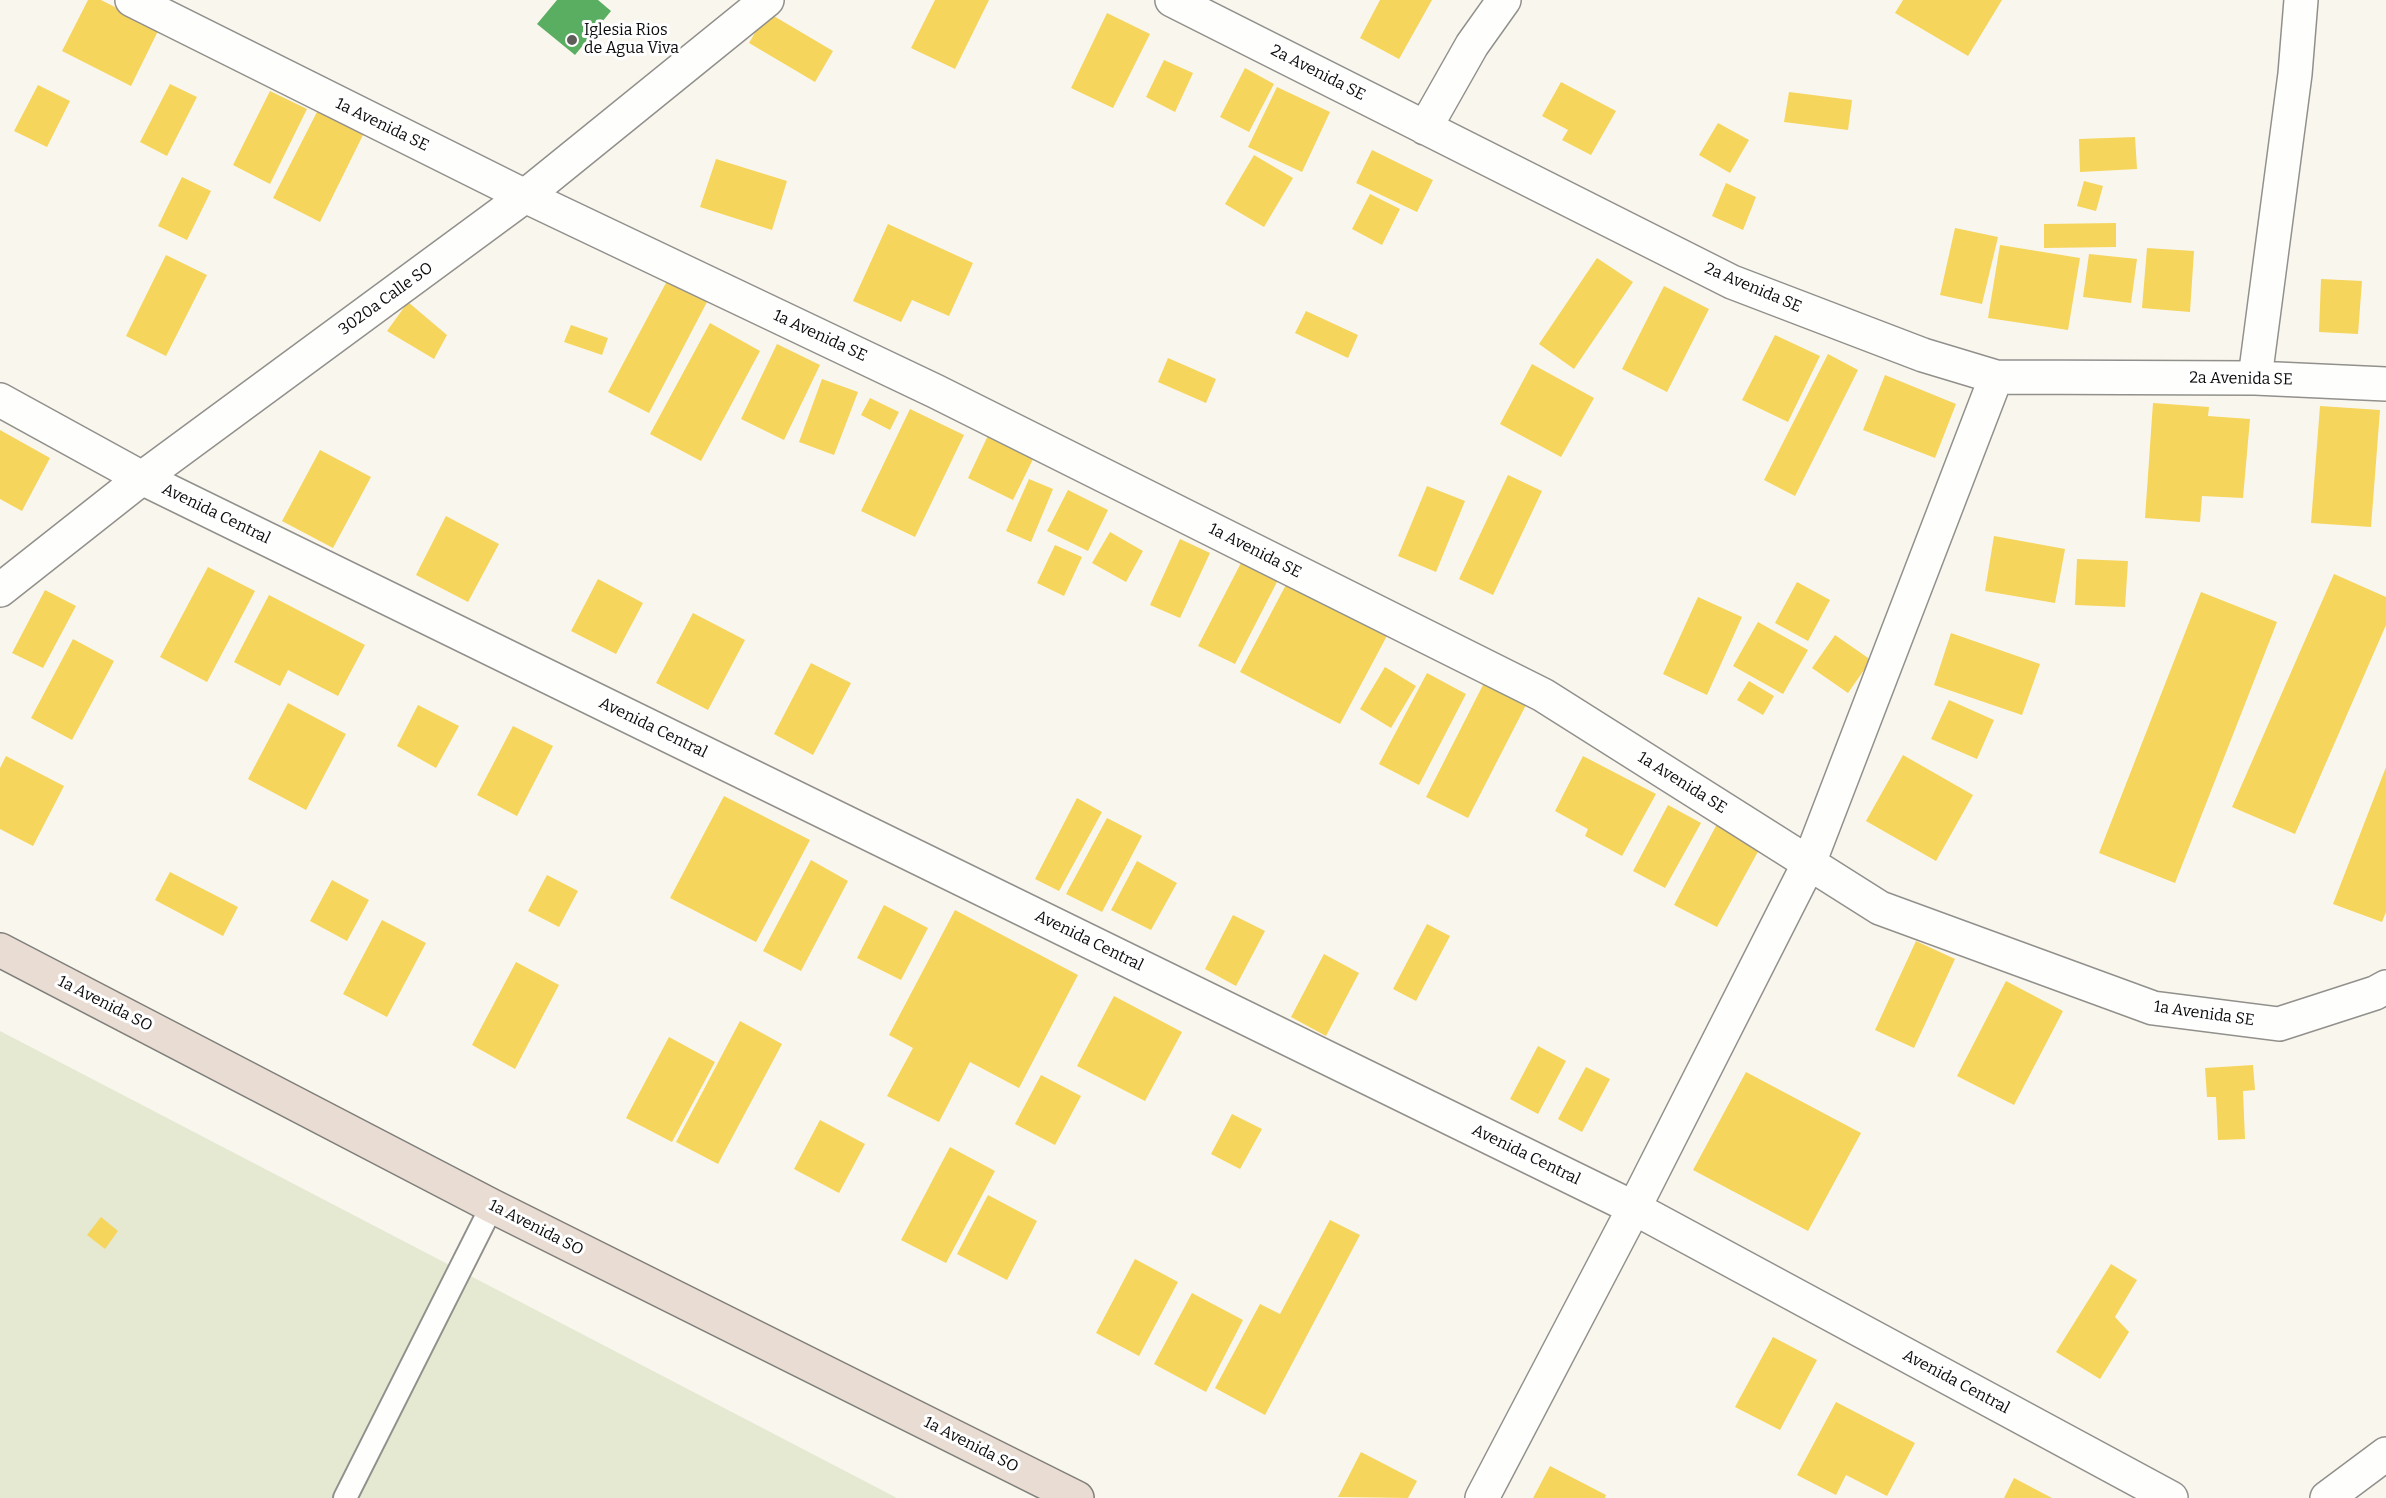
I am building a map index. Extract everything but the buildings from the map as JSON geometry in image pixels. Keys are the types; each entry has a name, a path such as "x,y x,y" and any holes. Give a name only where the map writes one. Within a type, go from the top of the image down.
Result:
{"highway":[{"name":"1a Avenida SO","path":"0,950 492,1206 1077,1498"}],"street":[{"name":"1a Avenida SE","path":"132,0 525,196 935,390 1543,695 1880,908 2152,1008 2279,1024 2386,987"},
{"name":"3020a Calle SO","path":"0,590 142,478 525,196 767,0"},
{"name":"2a Avenida SE","path":"1172,0 1732,282 1923,355 1996,377 2255,378 2386,384"},
{"path":"1425,128 1472,45 1504,0"},
{"path":"2255,378 2295,74 2301,0"},
{"path":"1482,1498 1634,1208 1809,863 1996,377"},
{"name":"Avenida Central","path":"0,400 142,478 1634,1208 2171,1498"},
{"path":"2327,1498 2386,1454"}],"lane":[{"path":"345,1498 492,1206"}],"green space":[{"path":"0,1031 897,1498 0,1498"}],"place":[{"name":"Iglesia Rios de Agua Viva","path":"572,40"}]}
